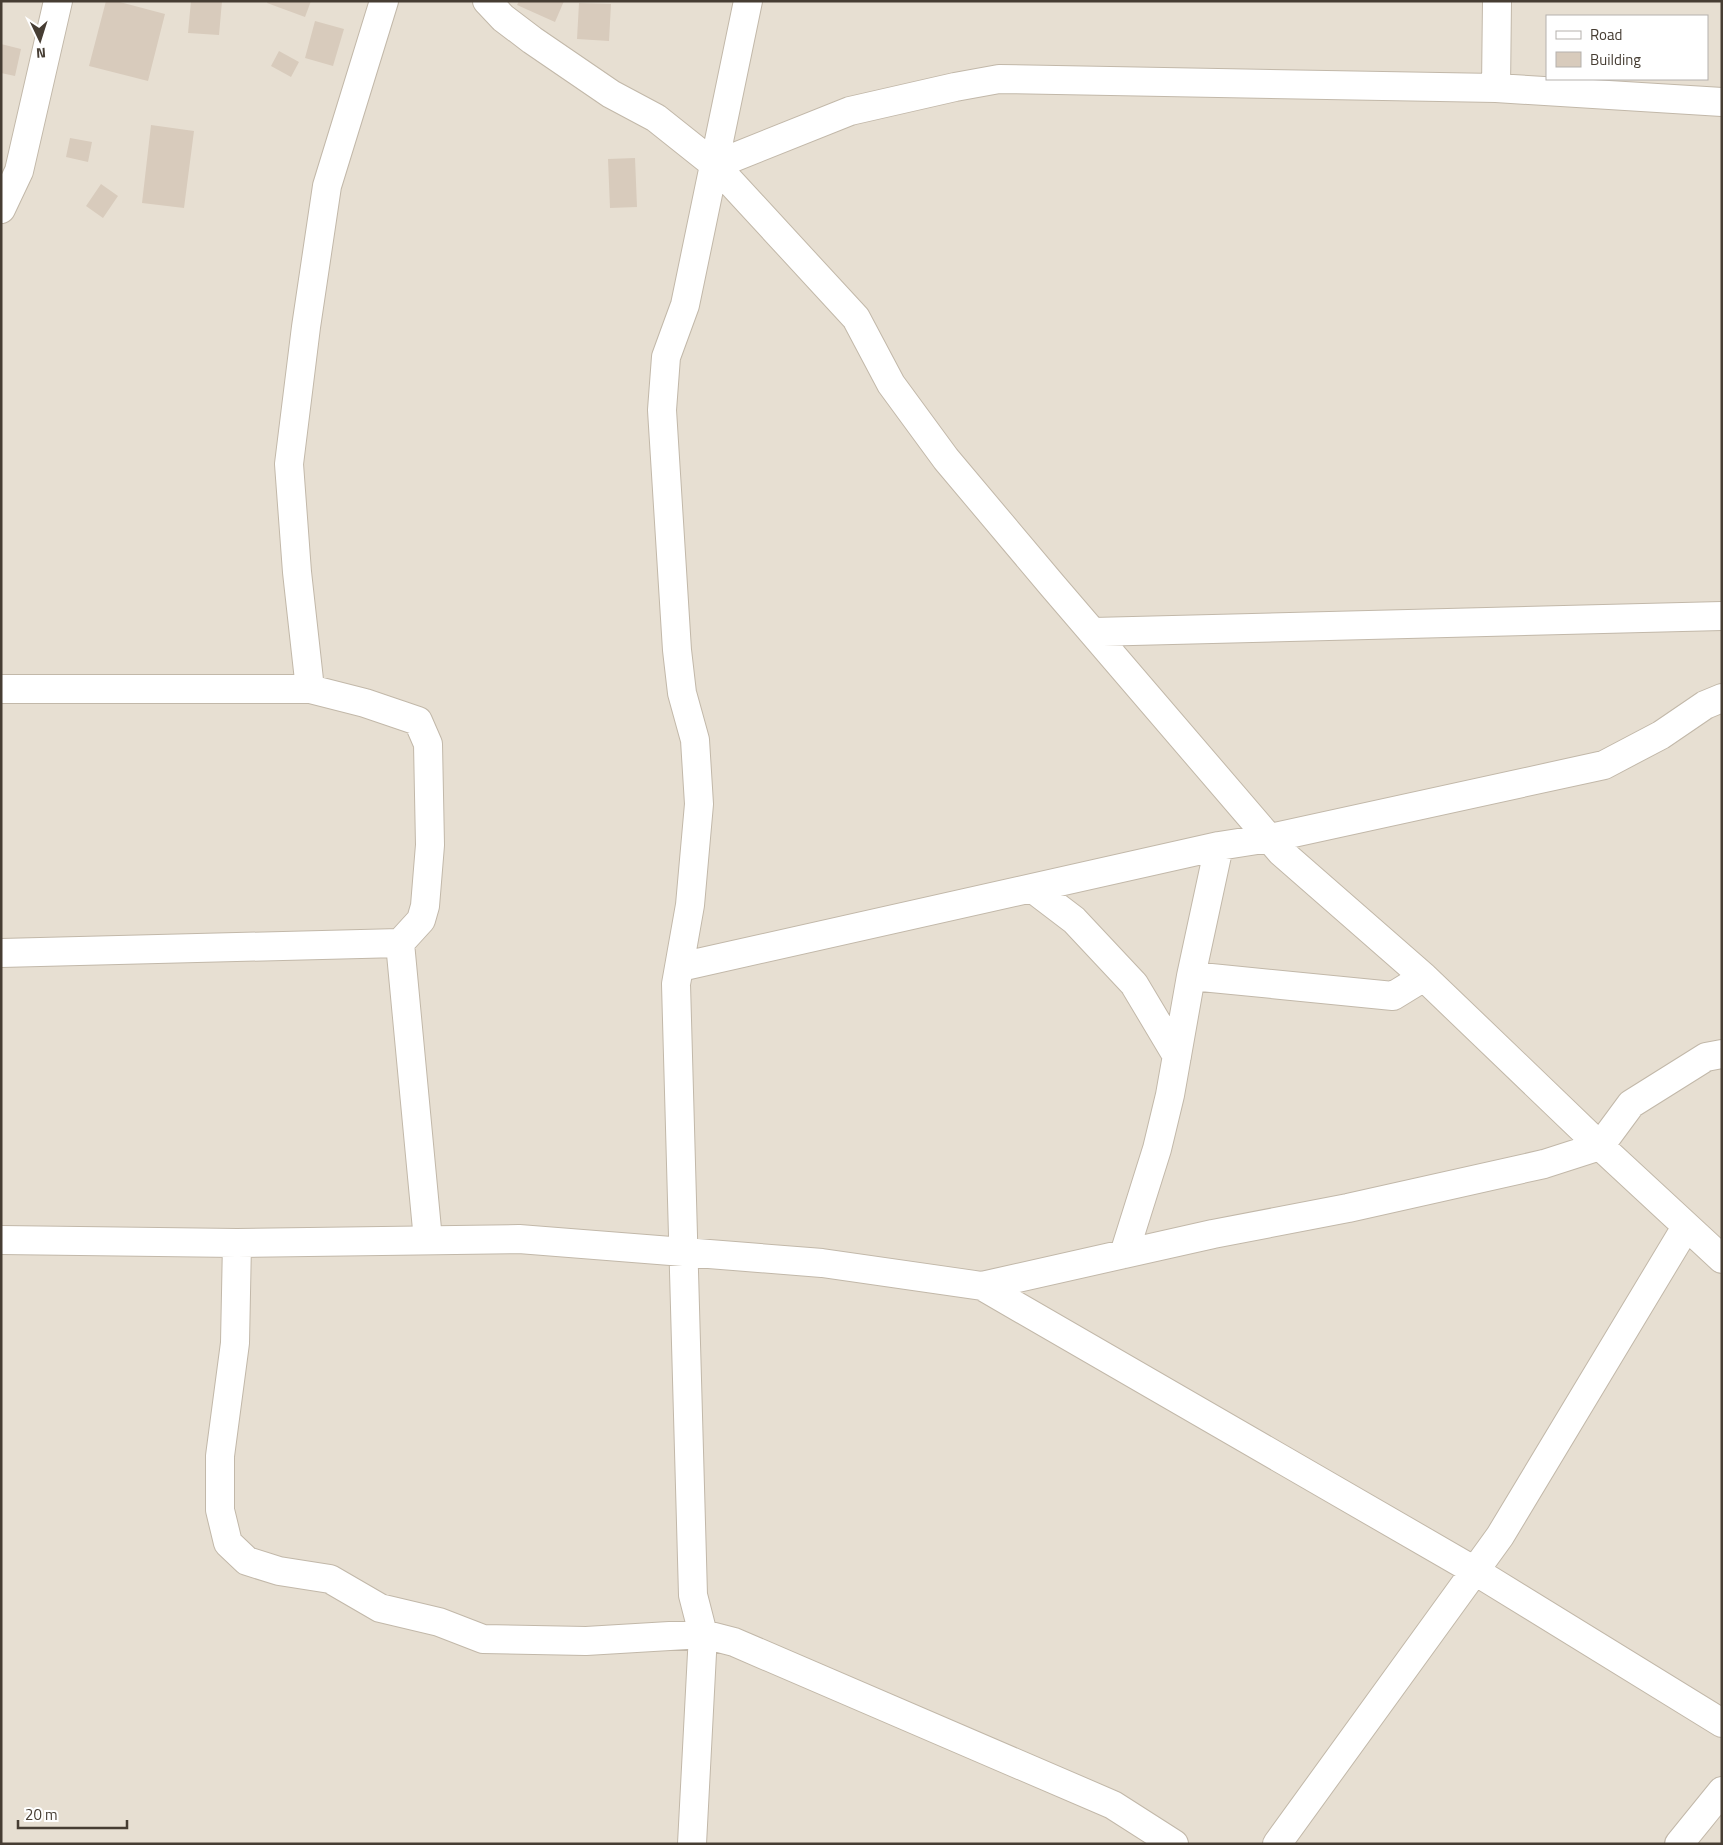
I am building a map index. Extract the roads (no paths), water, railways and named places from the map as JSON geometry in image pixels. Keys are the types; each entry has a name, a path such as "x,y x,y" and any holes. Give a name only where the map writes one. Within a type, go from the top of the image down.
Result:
{"street":[{"path":"1,208 58,1"},
{"path":"310,689 296,572 289,464 306,327 327,186 384,1"},
{"path":"487,1 503,18 532,40 611,94 656,118 715,165 856,318 891,384 946,459 1281,852 1424,978 1722,1259"},
{"path":"692,1844 703,1634 693,1595 676,984 690,905 699,804 695,740 682,693 677,650 662,410 666,357 685,305 748,1"},
{"path":"1496,88 1497,1"},
{"path":"715,165 850,111 999,79 1496,88 1722,102"},
{"path":"1093,632 1722,616"},
{"path":"1,689 310,689 365,703 418,721 428,744 430,845 425,906 421,920 400,942 1,953"},
{"path":"680,966 1220,846 1270,838 1604,765 1662,735 1704,705 1722,698"},
{"path":"1124,1254 1157,1149 1170,1095 1191,976 1220,846"},
{"path":"1032,888 1074,920 1134,984 1177,1056"},
{"path":"400,942 428,1240"},
{"path":"1191,976 1393,996 1424,978"},
{"path":"1,1240 237,1243 519,1239 822,1263 982,1286 1213,1234 1348,1208 1535,1167 1600,1146 1631,1104 1706,1057 1722,1054"},
{"path":"1277,1844 1500,1536 1686,1227"},
{"path":"237,1243 235,1343 220,1456 220,1510 228,1543 247,1562 279,1571 330,1579 380,1608 439,1622 483,1639 586,1641 703,1634 734,1642 1114,1805 1174,1844"},
{"path":"982,1286 1475,1571 1722,1723"},
{"path":"1679,1844 1722,1791"}]}
